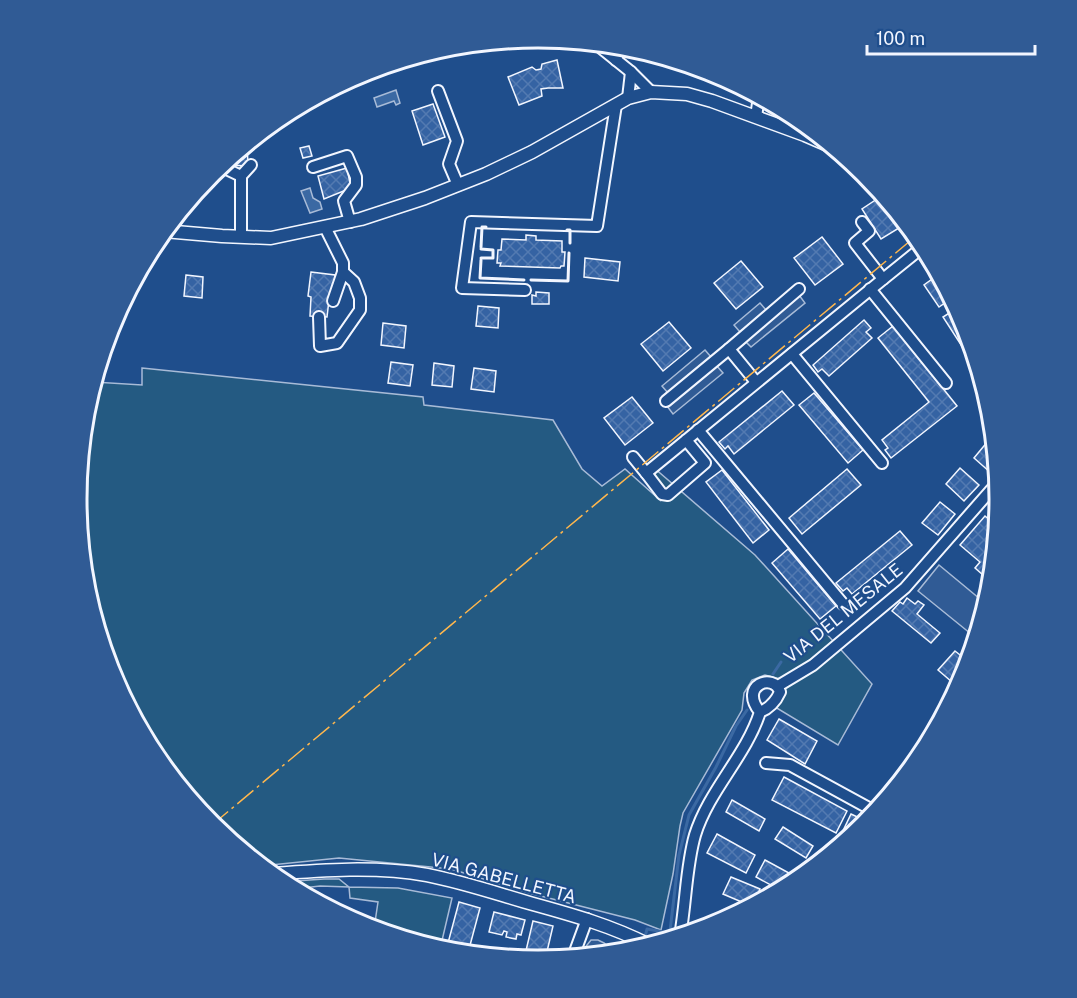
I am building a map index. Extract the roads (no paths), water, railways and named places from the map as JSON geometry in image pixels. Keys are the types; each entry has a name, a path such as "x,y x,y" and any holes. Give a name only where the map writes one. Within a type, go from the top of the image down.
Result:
{"street":[{"path":"609,54 651,92"},
{"path":"616,60 617,55"},
{"path":"628,98 630,72"},
{"path":"438,91 457,141 449,164 458,185"},
{"path":"175,232 270,238 361,219 425,198 486,174 532,152 628,98 651,92 687,94 804,135"},
{"path":"525,290 462,288 471,222 597,226 616,105"},
{"path":"756,117 758,105"},
{"path":"313,167 347,156 356,177 356,184 344,201 350,222"},
{"path":"241,237 241,177 251,165"},
{"path":"229,171 241,177"},
{"path":"862,222 869,231 855,243 884,279"},
{"path":"325,227 343,263 343,273 333,301"},
{"path":"646,473 916,253"},
{"path":"319,316 320,346 337,343 360,310 360,298 354,282 343,273"},
{"path":"666,401 799,289"},
{"path":"870,290 946,383"},
{"path":"729,349 756,382"},
{"path":"792,354 882,463"},
{"path":"698,430 843,604"},
{"path":"633,457 662,494 668,495 705,463 686,440"},
{"name":"VIA DEL MESALE","path":"778,686 813,665 905,588 990,491"},
{"name":"VIA DEL MESALE","path":"681,927 696,835 705,813 752,732 760,712 773,704 780,692 775,683 764,682 754,689 753,700 760,712"},
{"path":"766,763 790,765 867,807"},
{"name":"VIA GABELLETTA","path":"286,873 366,870 425,875 460,882 586,919 637,939"},
{"path":"576,948 586,919"}],"waterway":[{"path":"773,674 781,662"},
{"path":"670,930 679,855 689,815 736,726 747,710"},
{"path":"645,937 647,929 665,932"}]}
